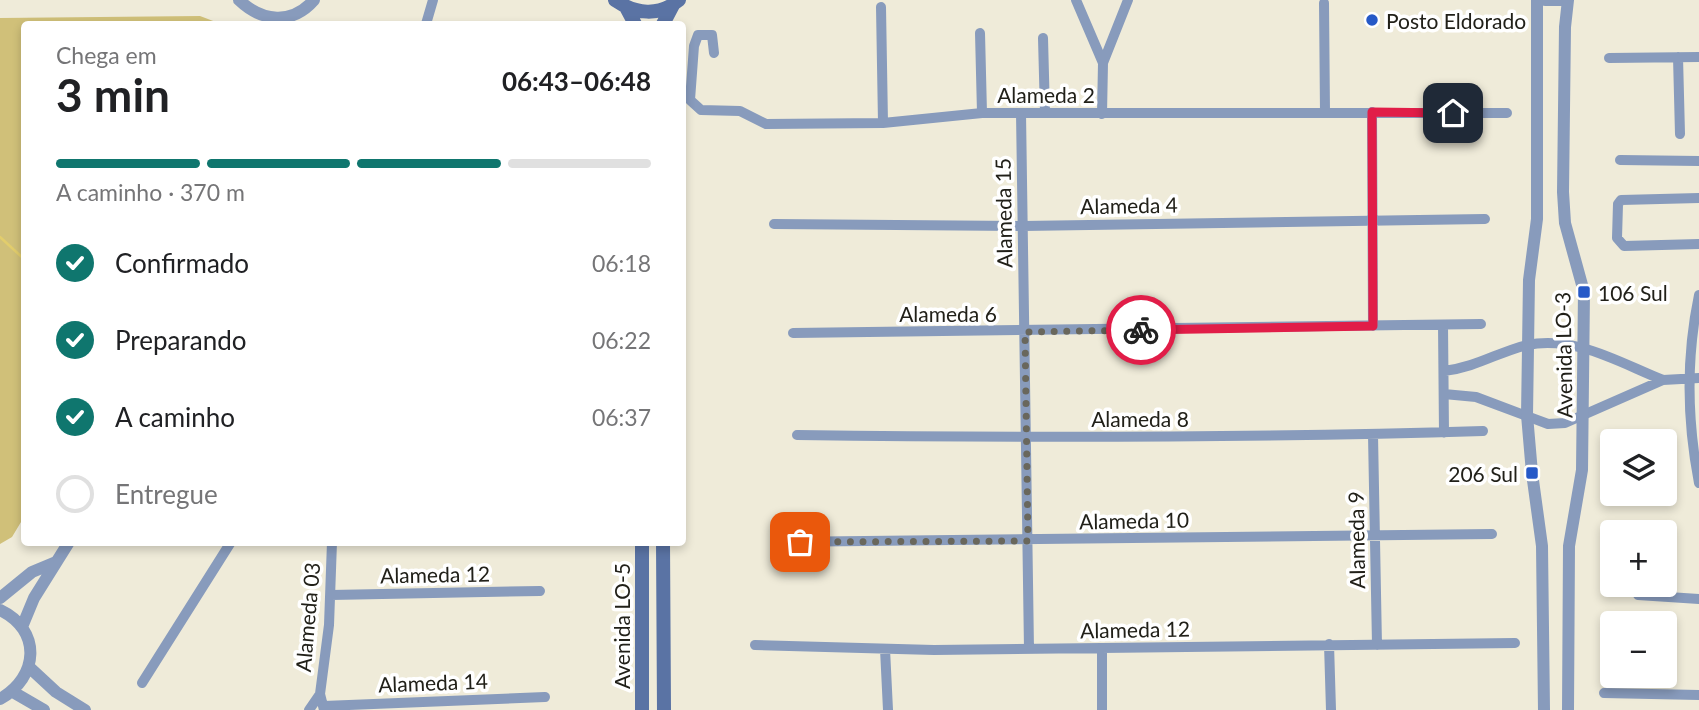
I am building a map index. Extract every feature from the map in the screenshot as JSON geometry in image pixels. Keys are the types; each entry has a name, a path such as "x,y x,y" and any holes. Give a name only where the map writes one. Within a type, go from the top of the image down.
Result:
{"main road":[{"path":"621,4 643,12 659,11 676,3"},
{"path":"665,21 676,3"},
{"path":"621,4 633,21"},
{"name":"Avenida LO-5","path":"642,546 642,710"},
{"name":"Avenida LO-5","path":"663,546 664,710"}],"street":[{"path":"239,0 258,21"},
{"path":"298,21 304,10 314,0"},
{"path":"427,21 433,0"},
{"path":"1076,0 1103,64"},
{"path":"1102,114 1103,64 1128,0"},
{"name":"Avenida LO-3","path":"1536,0 1538,219 1529,281 1527,415 1542,546 1544,710"},
{"path":"1545,0 1568,0"},
{"name":"Avenida LO-3","path":"1568,0 1565,27 1563,192 1565,223 1584,292 1582,470 1569,546 1568,710"},
{"path":"1324,3 1325,113"},
{"path":"881,7 883,123"},
{"path":"250,10 277,19 304,10"},
{"path":"980,33 982,113"},
{"name":"Alameda 2","path":"714,53 712,36 698,35 694,46 690,100 701,110 740,111 766,124 883,123 982,113 1507,113"},
{"path":"1043,38 1045,113"},
{"path":"1678,57 1680,134"},
{"path":"1609,58 1699,57"},
{"path":"1372,112 1373,326"},
{"name":"Alameda 15","path":"1021,113 1029,649"},
{"path":"1619,160 1699,161"},
{"path":"1699,198 1621,200 1618,204 1618,238 1624,246 1699,244"},
{"name":"Alameda 4","path":"774,224 1023,226 1485,219"},
{"path":"1699,295 1693,329 1692,442 1699,483"},
{"path":"1443,324 1444,433"},
{"name":"Alameda 6","path":"793,333 1481,324"},
{"path":"1444,371 1464,368 1527,345 1569,343 1662,380"},
{"path":"1444,394 1476,397 1548,424 1565,423 1662,380 1694,379"},
{"name":"Alameda 8","path":"797,435 1027,438 1483,432"},
{"name":"Alameda 9","path":"1373,435 1377,645"},
{"name":"Alameda 10","path":"777,542 1492,534"},
{"path":"22,626 34,598 66,546"},
{"path":"142,683 228,546"},
{"name":"Alameda 03","path":"320,694 331,595 332,546"},
{"path":"0,598 32,572 56,562"},
{"name":"Alameda 12","path":"331,595 540,591"},
{"path":"1668,597 1699,599"},
{"path":"0,610 22,626 30,646 29,667 23,680 13,692 0,699"},
{"name":"Alameda 12","path":"755,645 885,649 1102,649 1516,643"},
{"path":"1329,644 1331,710"},
{"path":"885,649 887,710"},
{"path":"1102,649 1103,709"},
{"path":"29,667 56,692 85,710"},
{"path":"13,692 44,710"},
{"path":"1604,693 1699,695"},
{"path":"320,694 324,708"},
{"path":"309,710 320,694"},
{"name":"Alameda 14","path":"324,708 545,697"}],"shaded area":[{"path":"200,16 213,21 21,21 21,522 12,537 0,544 0,18"}],"waterway":[{"path":"0,237 21,256"}],"way so far":[{"path":"800,542 1028,541 1025,332 1141,330"}],"place":[{"name":"Posto Eldorado","path":"1372,20"},
{"name":"106 Sul","path":"1584,292"},
{"name":"206 Sul","path":"1532,473"}],"route":[{"path":"1141,330 1373,326 1372,112 1453,113"}]}
